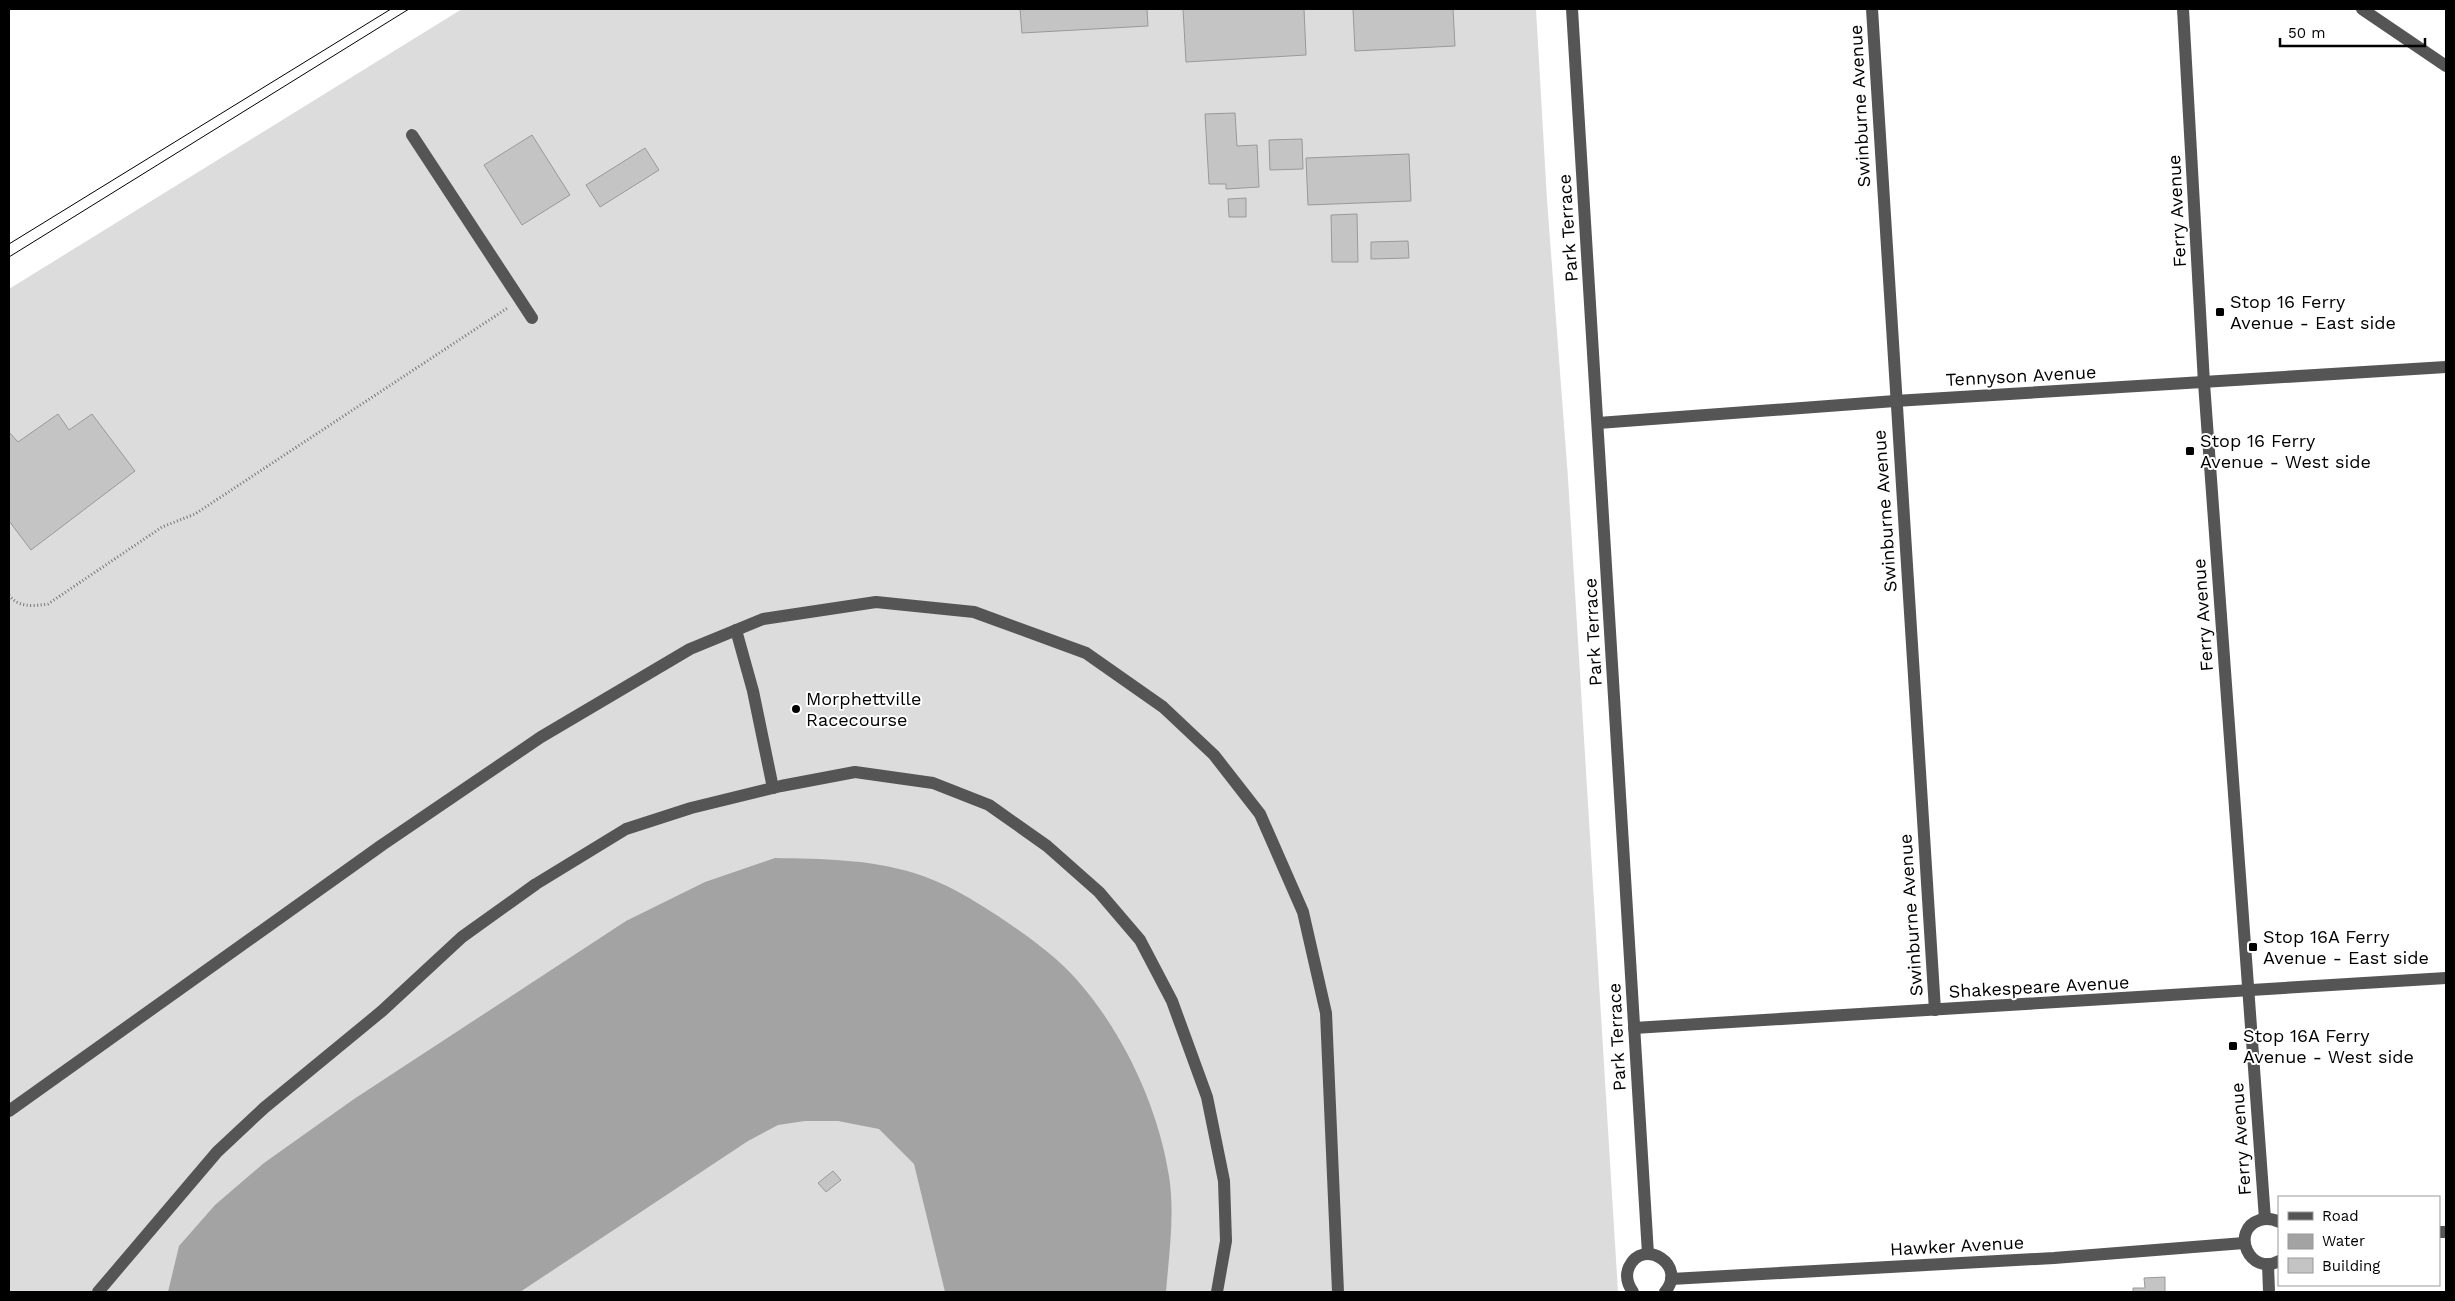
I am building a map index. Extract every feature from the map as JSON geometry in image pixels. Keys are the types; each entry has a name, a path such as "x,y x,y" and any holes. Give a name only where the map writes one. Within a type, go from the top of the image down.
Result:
{"street":[{"name":"Park Terrace","path":"1572,9 1648,1254"},
{"name":"Swinburne Avenue","path":"1872,9 1895,401 1935,1010"},
{"name":"Ferry Avenue","path":"2183,9 2204,383 2265,1219"},
{"path":"2362,9 2446,66"},
{"path":"412,135 532,318"},
{"name":"Tennyson Avenue","path":"1598,423 1895,401 2446,367"},
{"path":"9,1111 382,845 541,737 690,649 763,619 876,602 974,612 1086,653 1163,707 1214,755 1260,814 1303,912 1326,1013 1338,1292"},
{"path":"736,630 753,691 773,788"},
{"path":"98,1292 217,1152 264,1108 382,1012 462,937 536,884 626,830 691,808 773,788 855,772 933,783 989,805 1047,846 1099,892 1140,940 1172,1001 1207,1097 1224,1181 1226,1240 1218,1292"},
{"name":"Shakespeare Avenue","path":"1634,1028 2248,992 2446,978"},
{"path":"2270,1292 2273,1263 2252,1258 2244,1243 2245,1234 2249,1227 2265,1219 2278,1222"},
{"name":"Hawker Avenue","path":"1671,1279 2054,1258 2244,1243"},
{"path":"1633,1292 1626,1277 1628,1269 1634,1259 1648,1254 1656,1255 1667,1262 1671,1279 1665,1292"}],"path":[{"path":"9,595 12,599 28,606 48,604 162,527 195,514 520,299"}],"shaded area":[{"name":"Morphettville Racecourse","path":"462,9 1536,9 1547,200 1568,478 1618,1292 9,1292 9,289"}],"water":[{"path":"775,858 863,862 897,868 936,881 968,897 1019,930 1077,980 1094,1000 1109,1023 1136,1071 1147,1097 1164,1150 1171,1190 1171,1234 1166,1292 945,1292 914,1164 879,1129 838,1121 805,1121 778,1125 748,1141 520,1292 168,1292 179,1246 215,1205 264,1163 354,1099 626,921 705,882"}],"building":[{"path":"1020,9 1147,9 1148,26 1022,33"},
{"path":"1183,9 1304,9 1306,55 1186,62"},
{"path":"1353,9 1453,9 1455,46 1355,51"},
{"path":"1235,113 1237,146 1257,145 1259,187 1226,189 1226,184 1209,184 1205,114"},
{"path":"532,135 570,195 522,225 484,165"},
{"path":"1302,139 1303,169 1270,170 1269,140"},
{"path":"645,148 659,170 600,207 586,185"},
{"path":"1409,154 1411,201 1308,205 1306,158"},
{"path":"1246,198 1246,217 1229,217 1228,199"},
{"path":"1357,214 1358,262 1332,262 1331,215"},
{"path":"1408,241 1409,258 1371,259 1371,242"},
{"path":"58,414 69,430 92,414 135,471 31,550 9,521 9,432 18,442"},
{"path":"833,1171 841,1180 826,1192 818,1183"},
{"path":"2165,1277 2165,1292 2133,1292 2133,1288 2145,1288 2144,1278"}],"tram line":[{"path":"9,244 391,9"},
{"path":"9,257 409,9"}],"place":[{"name":"Stop 16 Ferry Avenue - East side","path":"2220,312"},
{"name":"Stop 16 Ferry Avenue - West side","path":"2190,451"},
{"name":"Morphettville Racecourse","path":"796,709"},
{"name":"Stop 16A Ferry Avenue - East side","path":"2253,947"},
{"name":"Stop 16A Ferry Avenue - West side","path":"2233,1046"}]}
